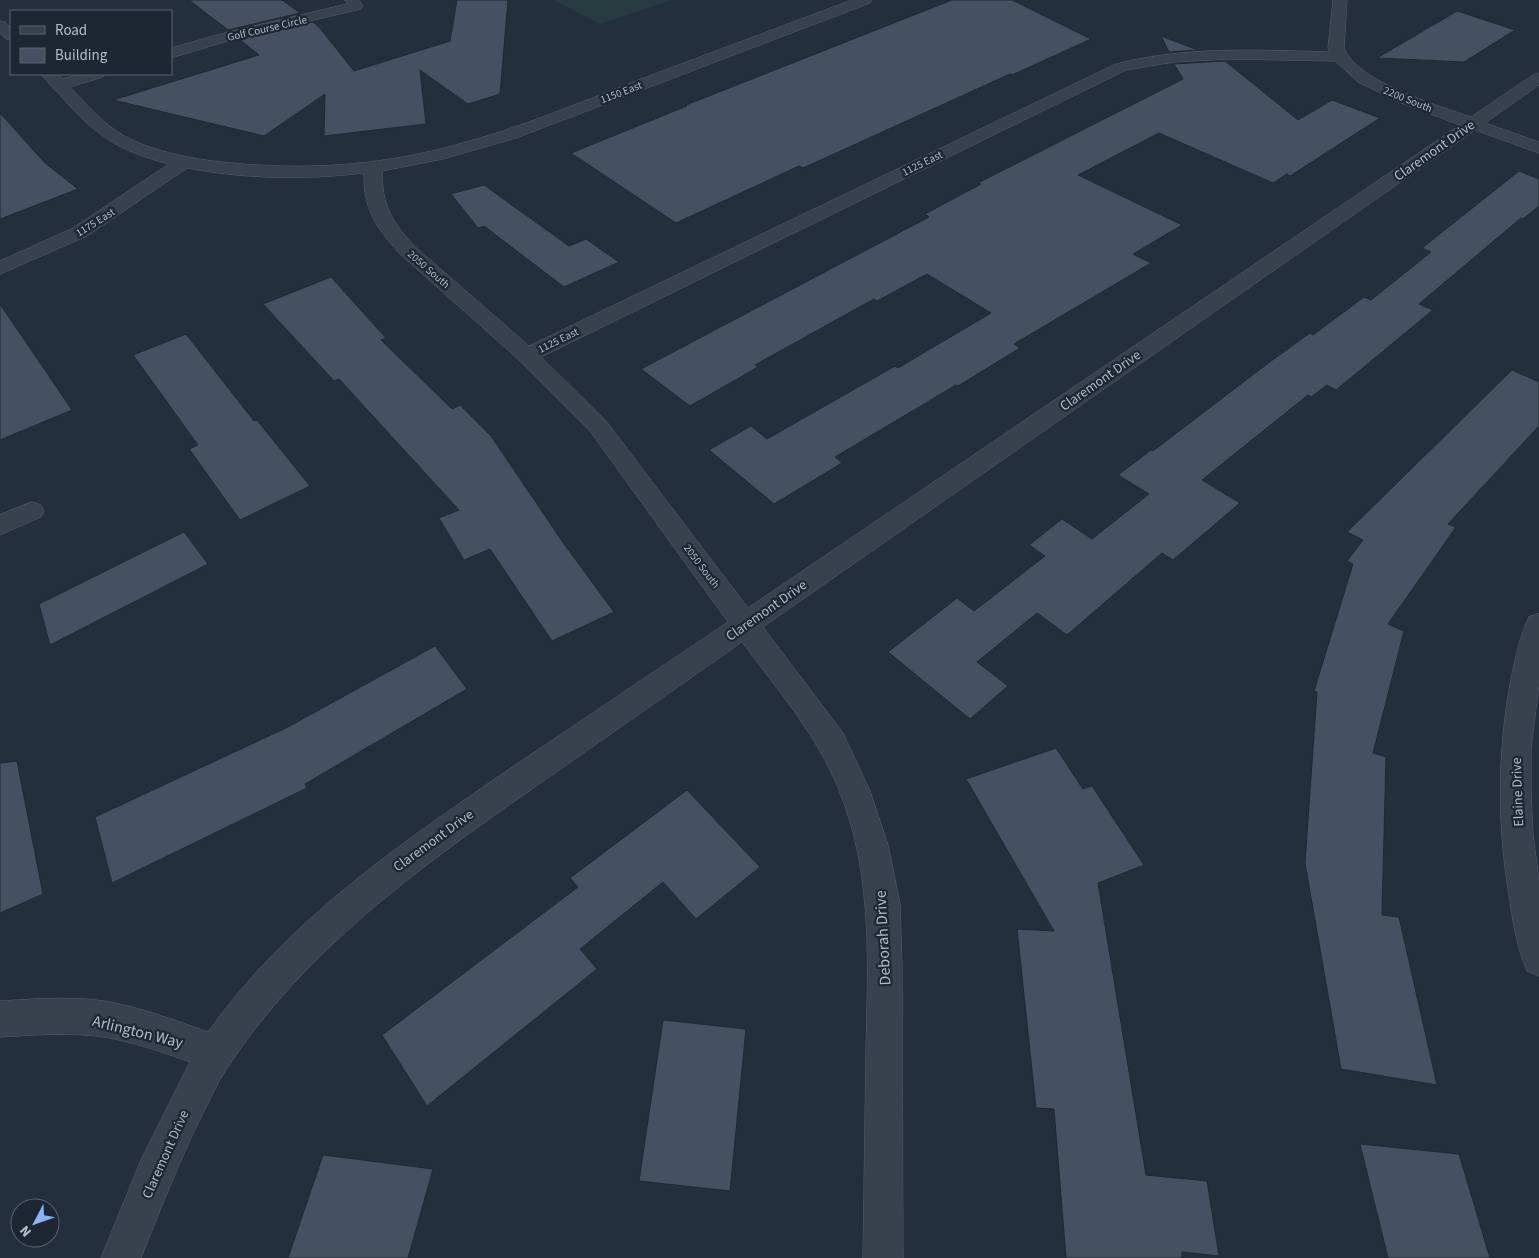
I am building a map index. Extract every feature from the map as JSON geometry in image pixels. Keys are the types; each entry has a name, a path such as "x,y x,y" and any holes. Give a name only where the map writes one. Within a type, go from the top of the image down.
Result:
{"street":[{"name":"Golf Course Circle","path":"172,52 233,35 356,6 352,0"},
{"name":"1150 East","path":"373,168 429,157 507,135 865,0"},
{"path":"1339,57 1336,38 1340,0"},
{"name":"1125 East","path":"527,355 1121,67 1165,57 1191,55 1339,57"},
{"name":"2200 South","path":"1339,57 1364,79 1383,89 1539,148"},
{"path":"54,79 88,75"},
{"name":"Claremont Drive","path":"121,1258 170,1138 215,1052 262,989 317,933 372,885 428,843 1539,78"},
{"path":"54,79 106,132 146,152 183,162 213,167 272,172 337,171 373,168"},
{"name":"1175 East","path":"0,268 80,232 183,162"},
{"name":"2050 South","path":"373,168 372,191 377,212 388,229 406,249 527,355 598,426 746,624"},
{"path":"0,526 32,511"},
{"name":"Deborah Drive","path":"746,624 832,742 854,791 872,845 883,904 885,966 884,1258"},
{"name":"Elaine Drive","path":"1539,626 1530,651 1530,705 1516,754 1517,811 1522,874 1539,959"},
{"name":"Arlington Way","path":"0,1019 45,1016 104,1019 161,1034 215,1052"}],"green space":[{"path":"553,0 672,0 600,24"}],"building":[{"path":"189,0 282,0 300,13 228,30"},
{"path":"457,0 508,0 500,94 468,104 420,70 426,124 324,136 325,94 264,136 113,100 259,55 239,39 313,22 354,71 450,41"},
{"path":"952,0 1012,0 1091,39 803,168 799,166 676,223 571,153 686,105"},
{"path":"1457,11 1515,30 1464,62 1377,58"},
{"path":"1161,36 1198,50 1169,52"},
{"path":"1225,61 1298,120 1332,100 1380,118 1290,176 1287,174 1273,183 1159,133 1078,175 1182,225 1133,254 1151,263 1014,344 1020,348 835,457 842,463 774,504 709,450 751,426 767,439 895,366 898,368 991,313 927,274 877,301 874,299 755,365 758,367 690,406 641,369 929,217 925,214 981,184 978,183 1183,79 1174,64"},
{"path":"0,113 45,163 78,189 0,219"},
{"path":"1519,171 1539,179 1539,206 1523,219 1521,218 1419,304 1433,310 1336,390 1327,385 1311,397 1308,395 1202,480 1240,503 1173,560 1162,553 1067,635 1037,613 977,662 1008,686 970,719 888,652 957,598 974,611 1045,556 1029,545 1062,519 1092,539 1149,494 1118,475 1151,450 1153,451 1310,333 1313,335 1364,297 1371,300 1431,252 1422,248"},
{"path":"484,185 569,246 586,239 619,262 564,287 484,226 478,228 451,194"},
{"path":"331,277 386,338 381,340 452,409 460,405 491,436 564,544 614,612 552,641 490,549 464,560 439,518 459,510 339,379 334,381 263,304"},
{"path":"0,304 72,410 0,440"},
{"path":"186,334 254,421 257,420 310,486 240,520 189,449 198,445 133,355"},
{"path":"1512,370 1539,382 1539,426 1448,524 1456,527 1388,624 1404,631 1373,753 1386,757 1382,915 1399,917 1437,1085 1341,1069 1305,863 1317,692 1314,691 1353,564 1347,561 1363,540 1347,532"},
{"path":"184,532 208,564 50,645 39,604"},
{"path":"435,646 467,689 305,784 307,788 112,883 95,817 288,727"},
{"path":"1056,748 1083,789 1092,786 1144,865 1098,883 1146,1175 1207,1181 1219,1256 1182,1252 1182,1258 1066,1258 1054,1109 1036,1108 1017,929 1054,931 966,779"},
{"path":"17,761 43,894 0,913 0,763"},
{"path":"687,790 760,867 696,919 663,882 580,949 597,969 427,1106 382,1035 578,887 570,878"},
{"path":"663,1020 746,1029 730,1191 639,1181"},
{"path":"1360,1144 1459,1154 1490,1258 1388,1258"},
{"path":"323,1155 433,1169 408,1258 288,1258"}]}
